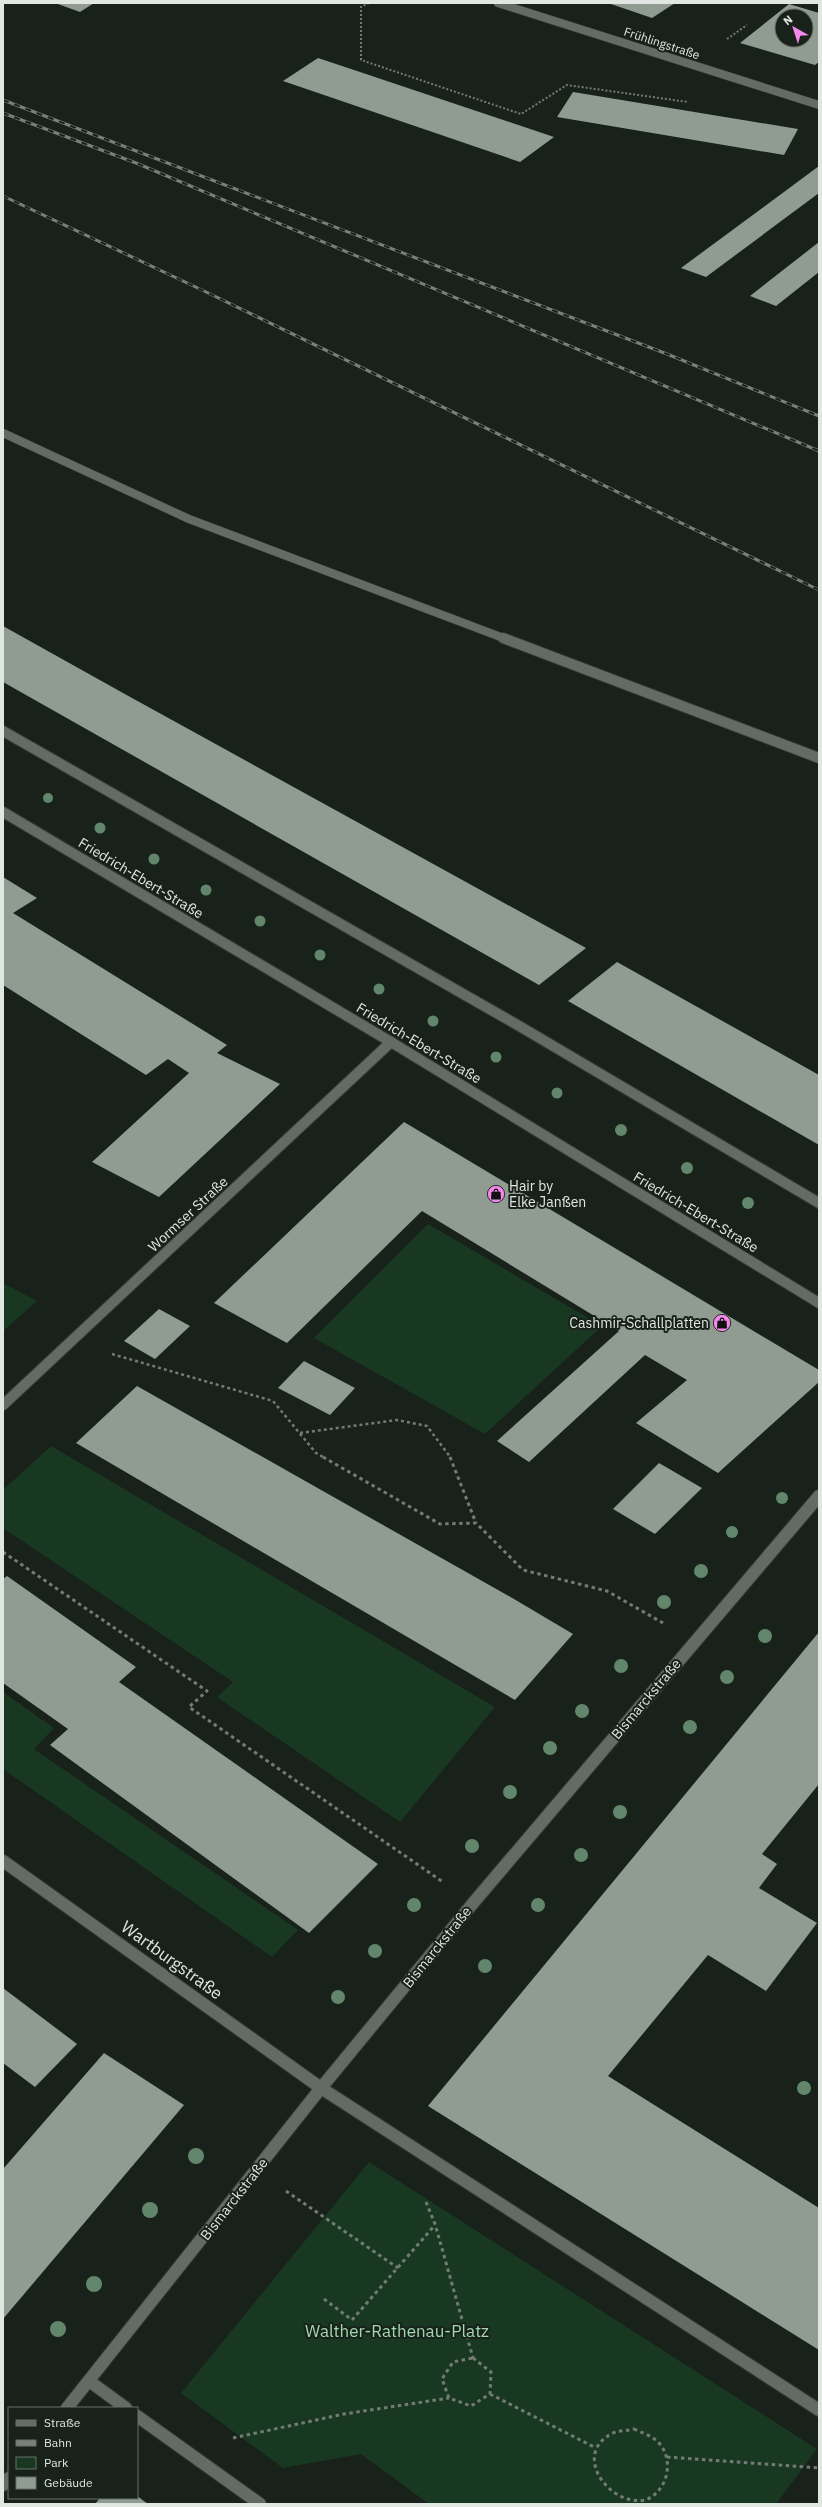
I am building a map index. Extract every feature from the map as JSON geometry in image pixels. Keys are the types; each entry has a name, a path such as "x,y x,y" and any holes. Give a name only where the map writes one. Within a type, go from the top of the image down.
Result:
{"street":[{"name":"Frühlingstraße","path":"498,3 819,105"},
{"path":"3,433 188,520 819,758"},
{"path":"3,732 514,1023 819,1203"},
{"name":"Friedrich-Ebert-Straße","path":"3,812 392,1042 819,1303"},
{"name":"Wormser Straße","path":"3,1406 392,1042"},
{"name":"Bismarckstraße","path":"68,2407 321,2088 474,1902 819,1496"},
{"name":"Wartburgstraße","path":"3,1860 321,2088"},
{"path":"321,2088 819,2410"},
{"path":"89,2382 125,2407"},
{"path":"138,2417 260,2504"}],"path":[{"path":"369,3 361,8 360,60 521,114 567,85 692,103"},
{"path":"78,1336 105,1352 273,1401 316,1453 440,1524 476,1523"},
{"path":"300,1433 397,1420 427,1426 450,1456 476,1523 523,1570 607,1591 695,1641"},
{"path":"3,1552 207,1691 189,1707 474,1902"},
{"path":"257,2170 398,2268"},
{"path":"424,2196 435,2224 473,2358 491,2372 490,2394"},
{"path":"324,2299 352,2320 435,2224"},
{"path":"450,2398 442,2379 453,2362 473,2358"},
{"path":"184,2449 344,2414 450,2398 471,2406 490,2394"},
{"path":"490,2394 596,2448"},
{"path":"599,2486 592,2468 596,2448 612,2434 634,2429 654,2438 667,2457 667,2478 656,2495 636,2504 615,2500"},
{"path":"667,2457 819,2468"},
{"path":"604,2491 610,2495"}],"green space":[{"path":"428,1224 602,1326 485,1434 314,1338"},
{"path":"3,1283 37,1301 3,1331"},
{"path":"51,1446 495,1707 400,1822 217,1697 233,1682 3,1528 3,1490"},
{"path":"3,1692 54,1728 34,1749 298,1930 272,1957 3,1769"},
{"name":"Walther-Rathenau-Platz","path":"369,2162 817,2449 776,2504 429,2504 361,2454 283,2468 181,2393"}],"building":[{"path":"55,3 94,3 80,12"},
{"path":"608,3 675,3 652,18"},
{"path":"789,4 802,8 784,8"},
{"path":"814,12 819,13 819,62 815,65 740,43 774,16 774,48 814,48"},
{"path":"318,58 554,137 520,162 283,81"},
{"path":"573,92 798,129 784,155 557,117"},
{"path":"819,166 819,193 706,277 681,268"},
{"path":"819,242 819,272 776,306 750,296"},
{"path":"3,626 586,948 539,985 3,682"},
{"path":"3,877 37,898 13,913 227,1045 217,1053 280,1084 159,1197 92,1162 189,1073 168,1059 146,1075 3,985"},
{"path":"617,962 819,1075 819,1145 568,1001"},
{"path":"404,1122 819,1370 819,1382 718,1473 636,1423 687,1380 645,1355 529,1462 497,1441 619,1331 422,1211 287,1343 214,1303"},
{"path":"159,1309 190,1326 155,1359 124,1341"},
{"path":"304,1361 355,1388 330,1415 278,1388"},
{"path":"137,1386 514,1599 573,1634 515,1700 76,1443"},
{"path":"659,1463 702,1488 655,1534 613,1509"},
{"path":"7,1576 136,1667 119,1682 378,1864 309,1933 50,1745 68,1729 3,1683 3,1579"},
{"path":"819,1632 819,1784 762,1854 777,1864 759,1888 817,1923 766,1991 708,1955 608,2076 819,2208 819,2350 428,2106"},
{"path":"3,1988 77,2044 35,2087 3,2063"},
{"path":"104,2053 184,2105 3,2319 3,2169"},
{"path":"138,2497 148,2504 95,2504 99,2499 138,2499"}],"railway":[{"path":"3,100 667,354 819,416"},
{"path":"3,113 136,163 819,451"},
{"path":"3,196 202,290 819,590"}],"place":[{"name":"Hair by Elke Janßen","path":"496,1194"},
{"name":"Cashmir-Schallplatten","path":"722,1323"}]}
